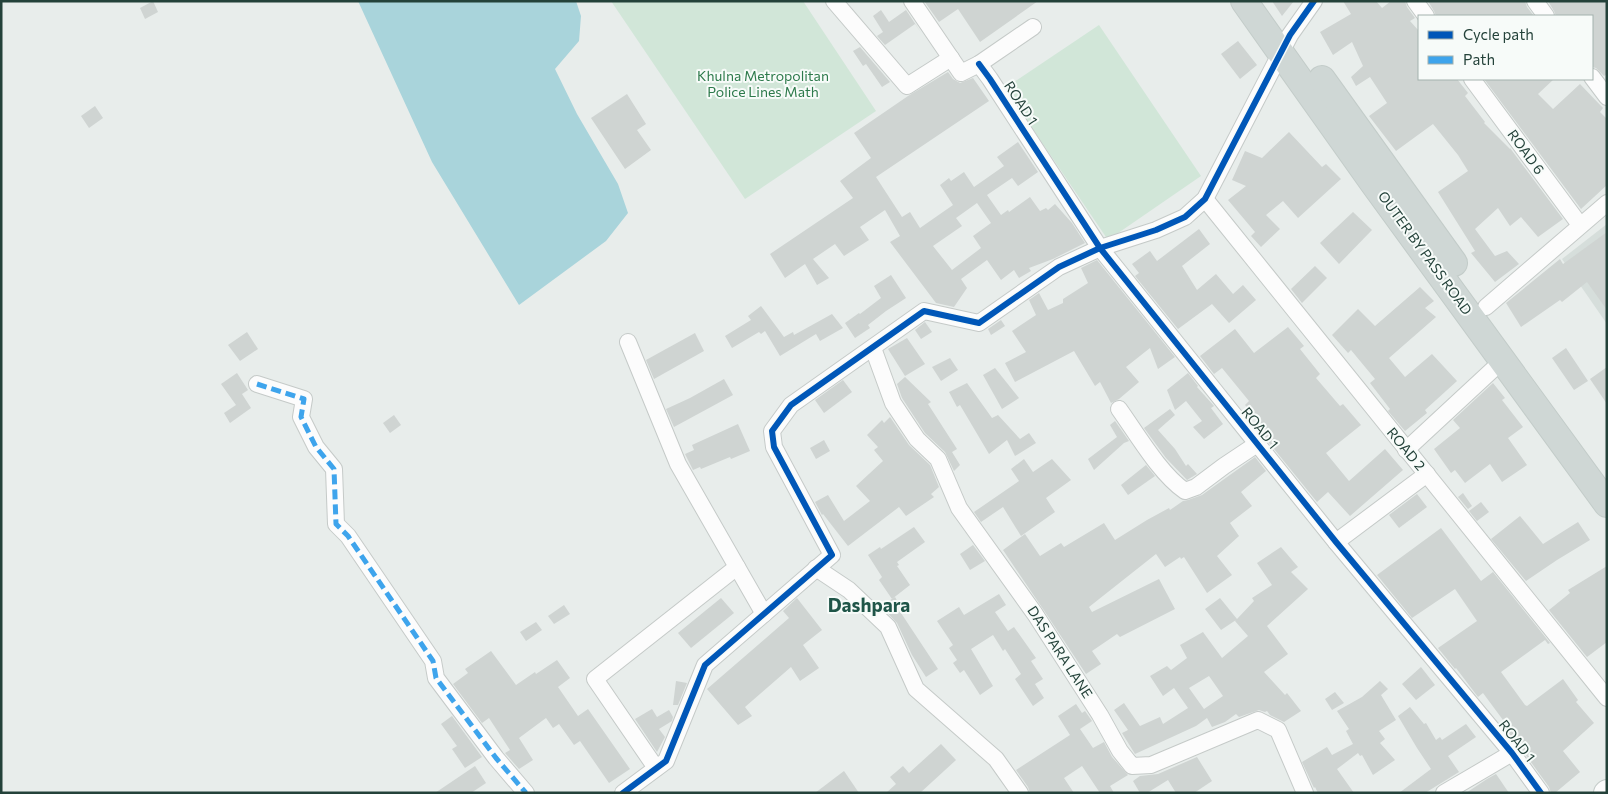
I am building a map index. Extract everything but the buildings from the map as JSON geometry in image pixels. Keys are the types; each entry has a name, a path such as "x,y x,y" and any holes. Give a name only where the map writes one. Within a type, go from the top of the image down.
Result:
{"main road":[{"name":"OUTER BY PASS ROAD","path":"1244,1 1286,44 1486,307 1607,480"},
{"name":"OUTER BY PASS ROAD","path":"1267,1 1286,44 1373,184 1607,504"}],"street":[{"path":"834,1 907,86 951,58"},
{"path":"912,1 961,73 979,64 1033,27"},
{"path":"623,793 666,761 705,665 832,555 774,447 772,431 791,405 924,311 979,323 1059,267 1100,248 1156,230 1185,217 1206,199 1286,44 1314,1"},
{"path":"1415,1 1425,15"},
{"path":"1535,1 1545,15"},
{"name":"ROAD 1","path":"979,64 1100,248 1336,542 1512,753 1541,793"},
{"path":"1593,78 1607,97"},
{"name":"ROAD 6","path":"1473,80 1580,225"},
{"name":"ROAD 2","path":"1206,199 1607,698"},
{"path":"1486,307 1607,203"},
{"path":"628,342 678,464 764,614"},
{"name":"DAS PARA LANE","path":"872,348 893,403 918,439 938,459 959,508 1035,614 1100,715 1120,751 1132,766 1151,765 1258,720 1278,730 1305,793"},
{"path":"1406,450 1502,361"},
{"path":"258,384 304,399 301,418 316,447 334,469 336,524 348,536 433,661 436,678 496,758 526,793"},
{"path":"1119,409 1150,453 1177,485 1186,491 1196,487 1257,444"},
{"path":"1336,542 1427,474"},
{"path":"656,768 595,680 737,567"},
{"path":"816,568 849,590 888,627 916,689 996,759 1020,793"},
{"path":"1444,793 1512,753"}],"shaded area":[{"path":"1607,224 1607,324 1562,259"}],"green space":[{"name":"Khulna Metropolitan Police Lines Math","path":"611,1 803,1 876,111 745,199"},
{"path":"1099,25 1201,176 1108,240 1005,88"}],"water":[{"path":"358,1 576,1 581,16 579,41 555,69 577,114 618,184 628,213 606,241 519,305 432,162"}],"marked path":[{"path":"257,384 304,399 301,417 316,447 334,469 336,524 348,536 433,661 436,678 496,758 526,793"}],"cycle path":[{"path":"623,793 666,761 705,665 832,555 774,447 772,431 791,405 924,311 979,323 1059,267 1100,248 1156,230 1185,217 1205,199 1290,35 1314,1"},
{"path":"979,64 1100,248 1336,542 1512,753 1541,793"}],"district":[{"name":"Dashpara","path":"869,605"}]}
